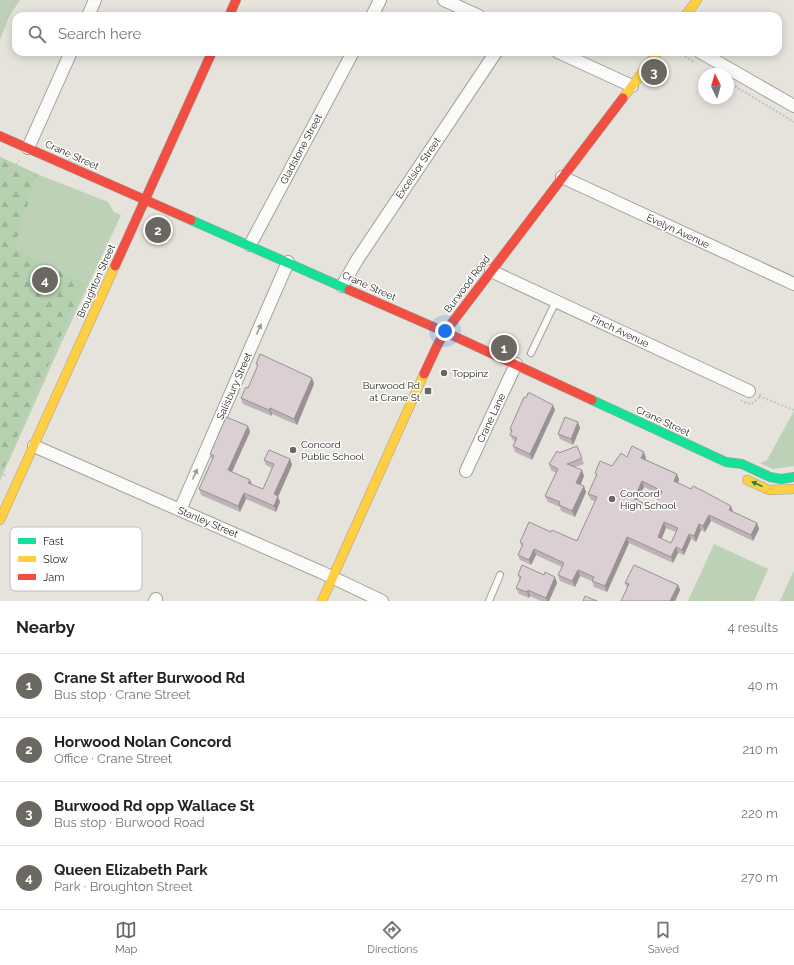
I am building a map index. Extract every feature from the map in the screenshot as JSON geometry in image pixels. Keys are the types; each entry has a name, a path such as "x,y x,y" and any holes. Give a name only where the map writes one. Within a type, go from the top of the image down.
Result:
{"main road":[{"path":"231,12 236,0"},
{"path":"688,12 696,0"},
{"name":"Broughton Street","path":"0,520 210,56"},
{"name":"Burwood Road","path":"322,601 437,346 445,332 655,56"},
{"name":"Crane Street","path":"0,136 445,332 726,462 742,464 770,477 781,479 794,477"},
{"name":"Crane Street","path":"726,462 735,473 769,490 794,489"}],"street":[{"path":"90,12 95,0"},
{"path":"374,12 380,0"},
{"path":"444,0 470,12"},
{"path":"28,148 69,56"},
{"name":"Gladstone Street","path":"250,245 351,56"},
{"name":"Excelsior Street","path":"342,286 357,260 493,56"},
{"path":"567,56 632,86"},
{"path":"707,56 794,106"},
{"name":"Evelyn Avenue","path":"562,177 794,284"},
{"name":"Salisbury Street","path":"180,510 288,262"},
{"name":"Finch Avenue","path":"491,271 749,391"},
{"name":"Crane Lane","path":"466,471 516,364"},
{"name":"Stanley Street","path":"34,446 332,577 382,601"}],"lane":[{"path":"531,353 556,301"},
{"path":"489,601 500,575"}],"path":[{"path":"0,24 15,0"},
{"path":"734,86 794,122"},
{"path":"0,184 19,161"},
{"path":"749,391 794,410"},
{"path":"0,474 8,477"}],"green space":[{"path":"0,0 20,0 9,17 0,40"},
{"path":"0,157 37,174 108,202 114,212 121,215 61,344 0,481"},
{"path":"0,157 37,174 14,248 84,283 0,476"},
{"path":"794,411 794,466 773,469 760,463 767,460"},
{"path":"714,544 768,569 754,601 688,601"},
{"path":"794,570 794,601 780,601"}],"building":[{"path":"260,354 312,378 294,419 270,408 269,410 241,398 246,387 248,388 258,365 256,364"},
{"path":"528,393 553,405 530,454 513,446 517,438 510,435 512,430 510,429 524,397 526,398"},
{"path":"226,417 248,426 228,470 250,480 248,483 263,489 274,464 264,460 269,450 290,459 274,494 278,496 274,506 244,493 238,506 199,489 214,456 210,454"},
{"path":"565,417 578,422 571,439 558,434"},
{"path":"577,446 582,458 567,464 582,470 576,483 584,486 572,511 559,505 560,502 545,496 558,469 549,464 557,451 559,453"},
{"path":"632,446 644,452 641,458 677,474 674,481 691,489 693,486 731,506 729,510 757,523 751,535 709,515 703,526 699,524 694,536 689,534 682,550 676,547 671,557 627,537 605,586 592,581 594,577 578,570 572,581 558,575 564,563 534,549 529,560 518,555 523,544 520,542 529,522 551,532 552,530 577,541 597,497 588,494 597,474 595,473 600,461 612,466 621,453 627,457","holes":["642,481 662,491 654,508 634,499","664,522 678,528 671,543 658,537"]},
{"path":"522,565 544,575 545,572 555,577 546,598 528,590 527,592 516,588 521,577 518,575"},
{"path":"634,565 678,585 670,601 621,601 629,584 625,583"},
{"path":"585,596 597,601 583,601"}],"traffic: fast":[{"path":"191,220 349,290"},
{"path":"592,400 726,462 742,464 770,477 781,479 794,477"}],"traffic: slow":[{"path":"688,12 697,0"},
{"path":"623,98 655,56"},
{"path":"0,520 115,266"},
{"path":"322,601 424,374"},
{"path":"747,480 769,490 794,489"}],"traffic: jam":[{"path":"231,12 236,0"},
{"path":"115,266 210,56"},
{"path":"424,374 445,332 623,98"},
{"path":"0,136 191,220"},
{"path":"349,290 445,332 592,400"}],"place":[{"name":"Burwood Rd opp Wallace St","path":"654,72"},
{"name":"Horwood Nolan Concord","path":"158,230"},
{"name":"Queen Elizabeth Park","path":"45,280"},
{"name":"Crane St after Burwood Rd","path":"504,348"},
{"name":"Toppinz","path":"444,373"},
{"name":"Burwood Rd at Crane St","path":"428,391"},
{"name":"Concord Public School","path":"293,450"},
{"name":"Concord High School","path":"612,499"}]}
